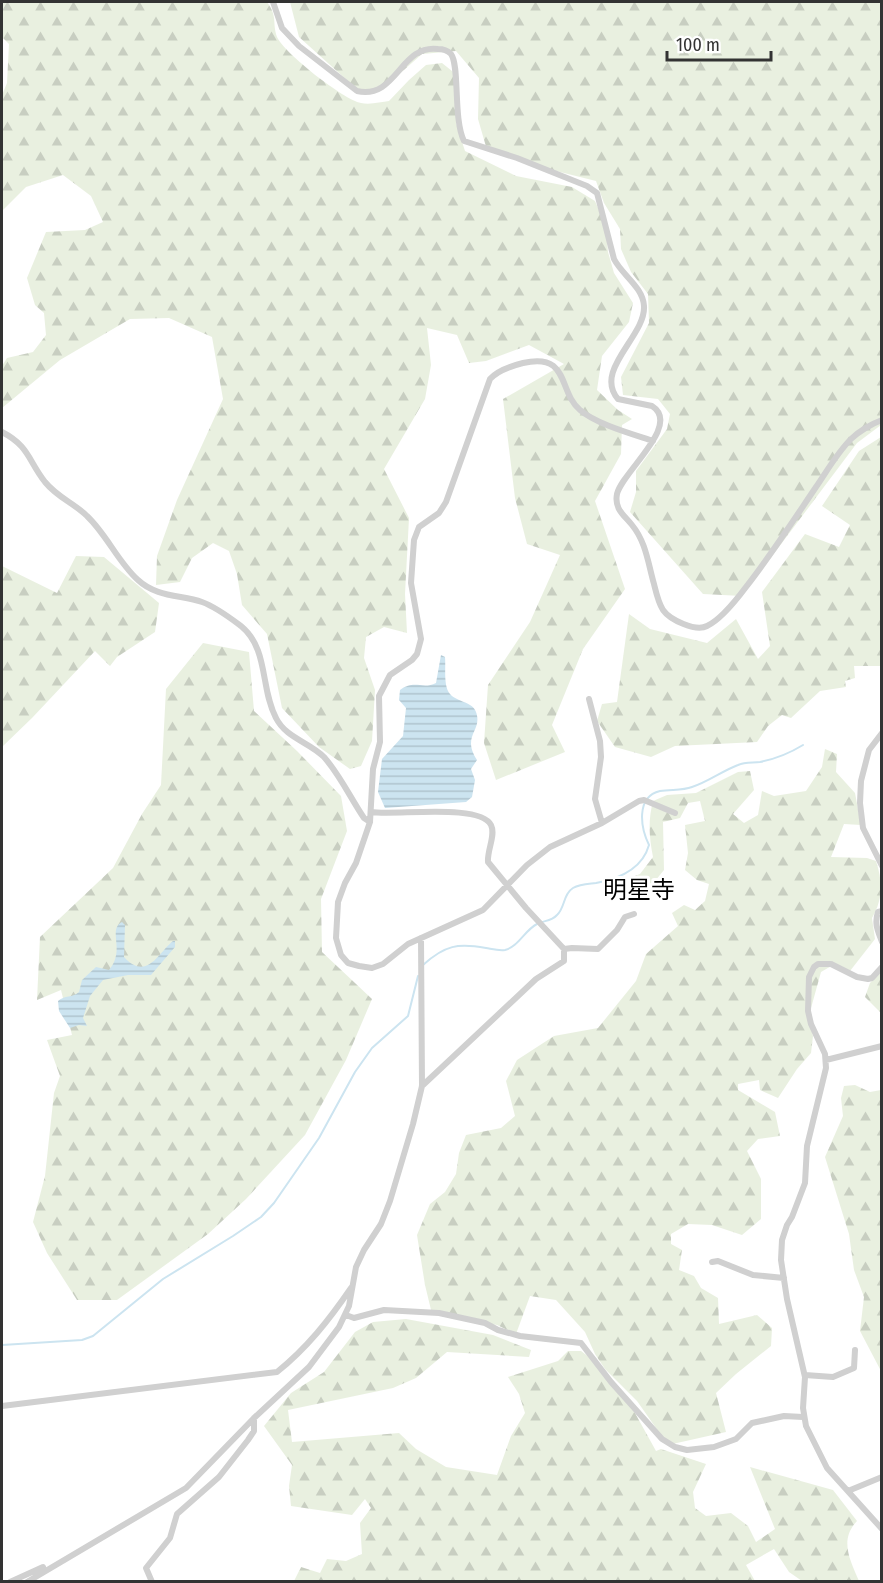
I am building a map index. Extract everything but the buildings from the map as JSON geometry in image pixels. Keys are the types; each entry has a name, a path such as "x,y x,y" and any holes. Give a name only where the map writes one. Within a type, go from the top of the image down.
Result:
{"street":[{"path":"273,2 282,28 305,52 357,91 368,93 378,90 421,50 434,48 444,50 451,55 454,65 457,124 464,141 517,158 587,186 597,193 614,259 619,269 641,293 644,308 641,319 613,372 610,386 618,399 645,403 656,409 660,419 660,427 653,441 622,481 617,494 617,506 621,514 632,524 644,545 654,587 663,610 680,621 704,628 710,625 738,598 761,568 852,438 882,420"},
{"path":"653,441 599,421 579,410 561,378 548,363 536,361 508,368 490,379 446,502 439,513 419,527 414,540 411,583 421,639 417,654 390,675 378,696 380,742 373,769 370,822 359,855 338,902 336,938 341,955 348,963 372,968 383,964 398,950 483,910 527,865 550,847 602,823 639,801 644,800 675,813"},
{"path":"2,432 22,446 45,483 61,499 91,520 139,581 159,592 212,606 251,636 260,652 276,719 286,732 314,747 326,759 364,818 370,822"},
{"path":"589,699 600,741 601,757 595,792 602,823"},
{"path":"882,733 869,750 861,781 860,803 863,828 882,866"},
{"path":"371,812 382,814 444,811 467,813 486,819 491,825 492,832 488,862 526,909 564,949 564,961 560,965 536,979 422,1086"},
{"path":"882,910 876,920 882,942"},
{"path":"564,949 598,949 617,930 625,917 634,914"},
{"path":"27,1581 186,1488 254,1418 309,1367 330,1341 346,1315 356,1267 381,1224 390,1201 422,1086 422,938"},
{"path":"882,967 868,980 831,964 818,964 809,977 808,1011 826,1060 807,1146 806,1183 782,1240 781,1260 805,1375 803,1417 826,1468 882,1529"},
{"path":"826,1060 882,1046"},
{"path":"712,1262 718,1261 753,1275 784,1278"},
{"path":"2,1407 277,1372 314,1338 353,1285"},
{"path":"346,1315 354,1318 384,1310 439,1313 485,1323 498,1330 520,1336 571,1340 581,1343 611,1382 662,1439 675,1447 687,1450 700,1450 736,1439 752,1423 784,1416 803,1417"},
{"path":"805,1375 833,1377 854,1368 855,1350"},
{"path":"152,1581 146,1568 170,1538 177,1514 219,1477 254,1431 254,1418"},
{"path":"848,1491 882,1477"},
{"path":"10,1581 60,1561"}],"green space":[{"path":"2,2 267,2 274,16 277,37 282,44 302,64 342,94 361,103 389,101 426,65 442,63 457,75 459,99 456,123 465,151 516,176 572,187 595,201 606,226 608,252 614,273 633,303 629,322 602,356 597,390 618,410 632,419 622,425 621,454 595,501 625,589 583,649 552,725 565,752 496,780 484,743 488,685 530,622 560,555 527,544 515,498 503,399 564,364 529,345 486,361 469,363 457,335 427,328 431,365 425,399 384,469 409,518 405,594 407,633 384,627 366,637 364,658 375,690 372,741 361,766 350,769 319,747 282,708 267,634 242,605 237,574 229,551 213,543 192,558 180,582 156,585 157,556 177,500 223,399 212,337 169,318 130,319 60,360 2,408 2,366 7,358 33,352 46,335 44,313 35,305 27,278 46,232 85,230 103,222 91,196 63,175 26,187 2,211 2,95 7,83 9,44 2,37"},
{"path":"290,2 881,2 881,425 857,443 742,596 703,594 630,512 636,492 636,471 667,429 670,414 658,399 623,395 621,377 649,323 648,294 631,272 621,249 620,229 604,203 596,181 528,164 487,150 478,119 479,78 456,51 422,54 379,92 359,91 299,37"},
{"path":"881,437 881,666 854,666 855,678 845,681 846,687 820,691 791,718 782,715 768,726 757,742 675,746 651,757 615,747 597,721 602,704 617,702 629,614 650,629 707,643 736,619 758,659 770,646 762,592 805,534 839,547 850,525 822,506 859,451"},
{"path":"76,556 104,557 159,603 155,632 117,657 110,666 95,651 3,746 2,566 57,593"},
{"path":"203,643 249,652 254,711 341,796 347,831 321,899 322,952 372,999 346,1060 305,1135 246,1199 208,1234 117,1300 77,1300 47,1253 33,1222 45,1176 54,1093 60,1076 47,1040 72,1035 61,990 37,1000 40,937 113,868 142,814 161,785 166,689"},
{"path":"825,749 837,754 836,772 855,793 861,825 844,824 831,857 867,858 876,861 881,891 872,918 875,939 850,971 833,965 821,972 808,1019 813,1036 811,1053 797,1069 778,1098 760,1090 759,1080 738,1084 738,1090 775,1112 780,1136 758,1139 747,1151 761,1179 761,1219 742,1235 712,1225 688,1224 671,1234 671,1244 682,1250 679,1270 694,1276 701,1288 718,1298 719,1324 757,1315 772,1328 771,1346 716,1393 726,1432 668,1445 637,1401 605,1369 585,1332 556,1300 530,1296 516,1334 497,1325 432,1314 417,1235 430,1204 445,1192 456,1174 459,1153 466,1135 501,1128 515,1116 506,1081 517,1060 554,1036 598,1028 636,981 646,954 678,926 672,913 684,905 695,910 705,901 709,884 697,880 685,870 688,853 685,825 705,821 700,801 688,803 680,818 663,822 664,870 651,886 606,887 640,874 653,857 650,815 653,801 667,795 696,793 738,772 750,771 754,790 733,814 744,823 758,815 762,791 774,796 806,791 822,767"},
{"path":"881,971 881,1013 865,997 870,983"},
{"path":"855,1085 870,1092 881,1090 881,1371 860,1331 864,1297 854,1270 849,1234 825,1157 843,1116 841,1098 844,1086"},
{"path":"406,1319 493,1335 531,1350 529,1357 447,1352 416,1378 393,1388 288,1410 292,1442 399,1433 416,1449 446,1467 497,1475 511,1436 525,1413 519,1394 508,1377 558,1361 568,1351 581,1351 593,1360 630,1404 656,1451 661,1449 706,1464 693,1492 695,1508 706,1516 731,1513 748,1526 756,1542 775,1529 750,1467 833,1490 857,1521 848,1535 847,1543 859,1581 802,1581 789,1572 774,1549 746,1565 755,1581 294,1581 301,1567 320,1573 327,1559 346,1561 362,1554 360,1523 371,1508 365,1499 352,1515 291,1506 289,1486 292,1465 264,1426 291,1393 324,1372 355,1332 373,1322"}],"water":[{"path":"441,655 445,657 448,691 453,697 472,706 476,712 477,724 471,739 477,760 471,769 475,780 472,797 466,802 385,808 378,792 382,759 403,736 406,708 399,700 400,690 410,685 427,686 436,683"},
{"path":"122,922 125,925 124,957 132,964 139,967 146,966 173,941 175,941 175,947 151,975 128,975 103,980 90,996 83,1018 87,1026 79,1025 70,1028 59,1011 58,1001 79,992 82,980 96,967 109,970 116,955 116,930"}],"waterway":[{"path":"423,965 438,953 452,947 476,946 500,950 510,948 533,927 555,917 560,912 567,894 573,888 613,879 635,867 646,854 649,845 642,814 643,807 652,794 692,787 738,765 771,759 803,745"},
{"path":"2,1345 82,1340 93,1336 163,1279 261,1217 274,1203 319,1138 355,1072 372,1048 408,1016 418,976"}],"district":[{"name":"明星寺","path":"639,890"}]}
